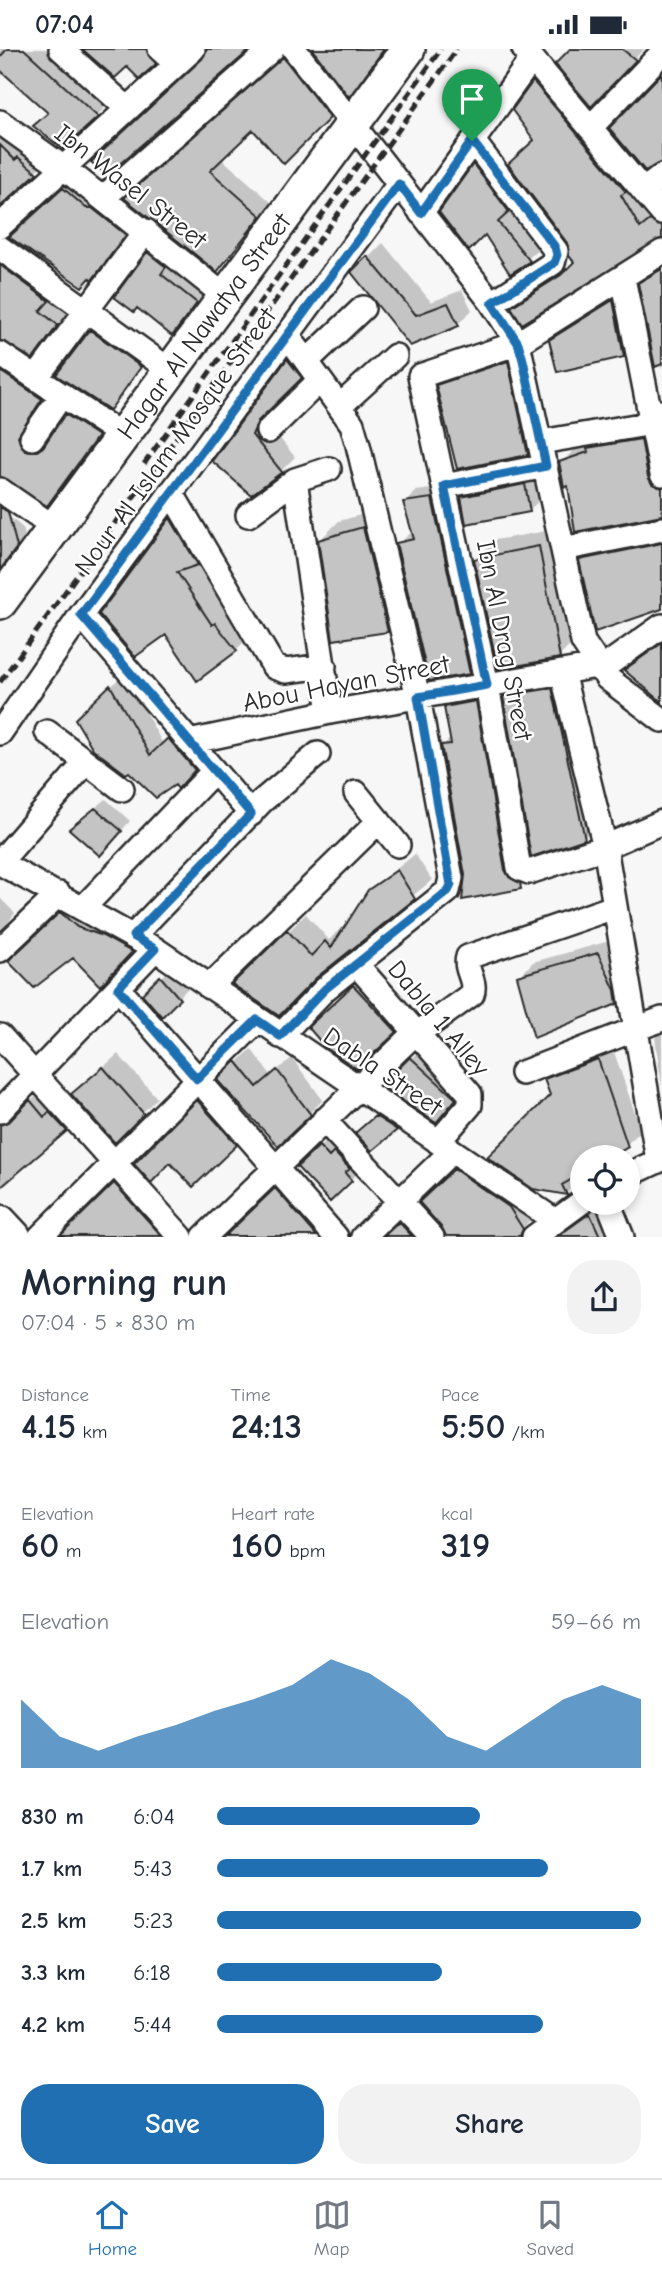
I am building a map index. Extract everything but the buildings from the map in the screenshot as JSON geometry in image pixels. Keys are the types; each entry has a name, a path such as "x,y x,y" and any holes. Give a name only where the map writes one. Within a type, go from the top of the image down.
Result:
{"street":[{"path":"61,49 127,108"},
{"path":"103,198 272,49"},
{"path":"294,49 492,303 518,343 579,631 598,668 662,720"},
{"name":"Hagar Al Nawatya Street","path":"0,602 408,49"},
{"path":"590,128 662,53"},
{"path":"0,226 127,108 176,54"},
{"path":"421,213 472,141 527,55 590,128 653,183 662,213"},
{"name":"Ibn Wasel Street","path":"0,122 146,231 226,296"},
{"path":"472,141 556,251 554,263 492,303"},
{"name":"Nour Al Islam Mosque Street","path":"0,733 81,615 399,184"},
{"path":"36,378 85,309 146,231"},
{"path":"0,248 171,371"},
{"path":"518,343 662,252"},
{"path":"623,278 656,416 662,474"},
{"path":"268,431 363,308"},
{"path":"280,1036 307,1005 448,891 451,885 418,697 352,424 288,336"},
{"name":"Ibn Al Drag Street","path":"518,343 420,376 487,685 519,868 529,872 662,822"},
{"path":"0,355 123,436"},
{"path":"340,407 395,356"},
{"path":"32,438 62,395"},
{"path":"541,442 656,416"},
{"path":"444,486 546,466"},
{"path":"248,515 295,480 329,469"},
{"path":"295,480 330,712"},
{"path":"0,490 55,528"},
{"path":"172,492 274,667 286,671 324,666"},
{"path":"563,549 662,529"},
{"path":"81,615 251,814"},
{"path":"598,668 662,626"},
{"name":"Abou Hayan Street","path":"189,742 330,712 598,668"},
{"path":"562,672 604,846 637,1030 657,1115 660,1160 640,1169"},
{"path":"47,732 121,789"},
{"path":"133,936 251,814 318,754"},
{"path":"0,862 86,762"},
{"path":"83,908 214,771"},
{"path":"356,793 398,845"},
{"path":"209,987 379,821"},
{"name":"Dabla Street","path":"0,862 155,949 357,1089 554,1220"},
{"path":"0,950 60,894"},
{"path":"204,1237 417,1033 472,994 475,986 466,963 472,954 614,907"},
{"path":"0,1111 155,949"},
{"name":"Dabla 1 Alley","path":"356,964 471,1099 445,1147"},
{"path":"118,988 336,1237"},
{"path":"522,1073 662,1019"},
{"path":"40,1237 113,1161 257,1020"},
{"path":"0,1036 181,1237"},
{"path":"324,1120 432,1237"},
{"path":"363,1237 400,1202 445,1147"},
{"path":"534,1237 570,1210"},
{"path":"613,1215 622,1237"},
{"path":"0,1222 14,1237"}],"railway":[{"path":"144,464 441,49"},
{"path":"0,682 457,49"}],"route":[{"path":"472,141 555,247 557,255 554,263 492,303 518,343 528,377 546,466 444,486 487,685 418,697 451,885 448,891 325,989 280,1036 257,1020 197,1079 118,988 155,949 133,936 251,814 81,615 399,184 421,213 472,141"}]}
